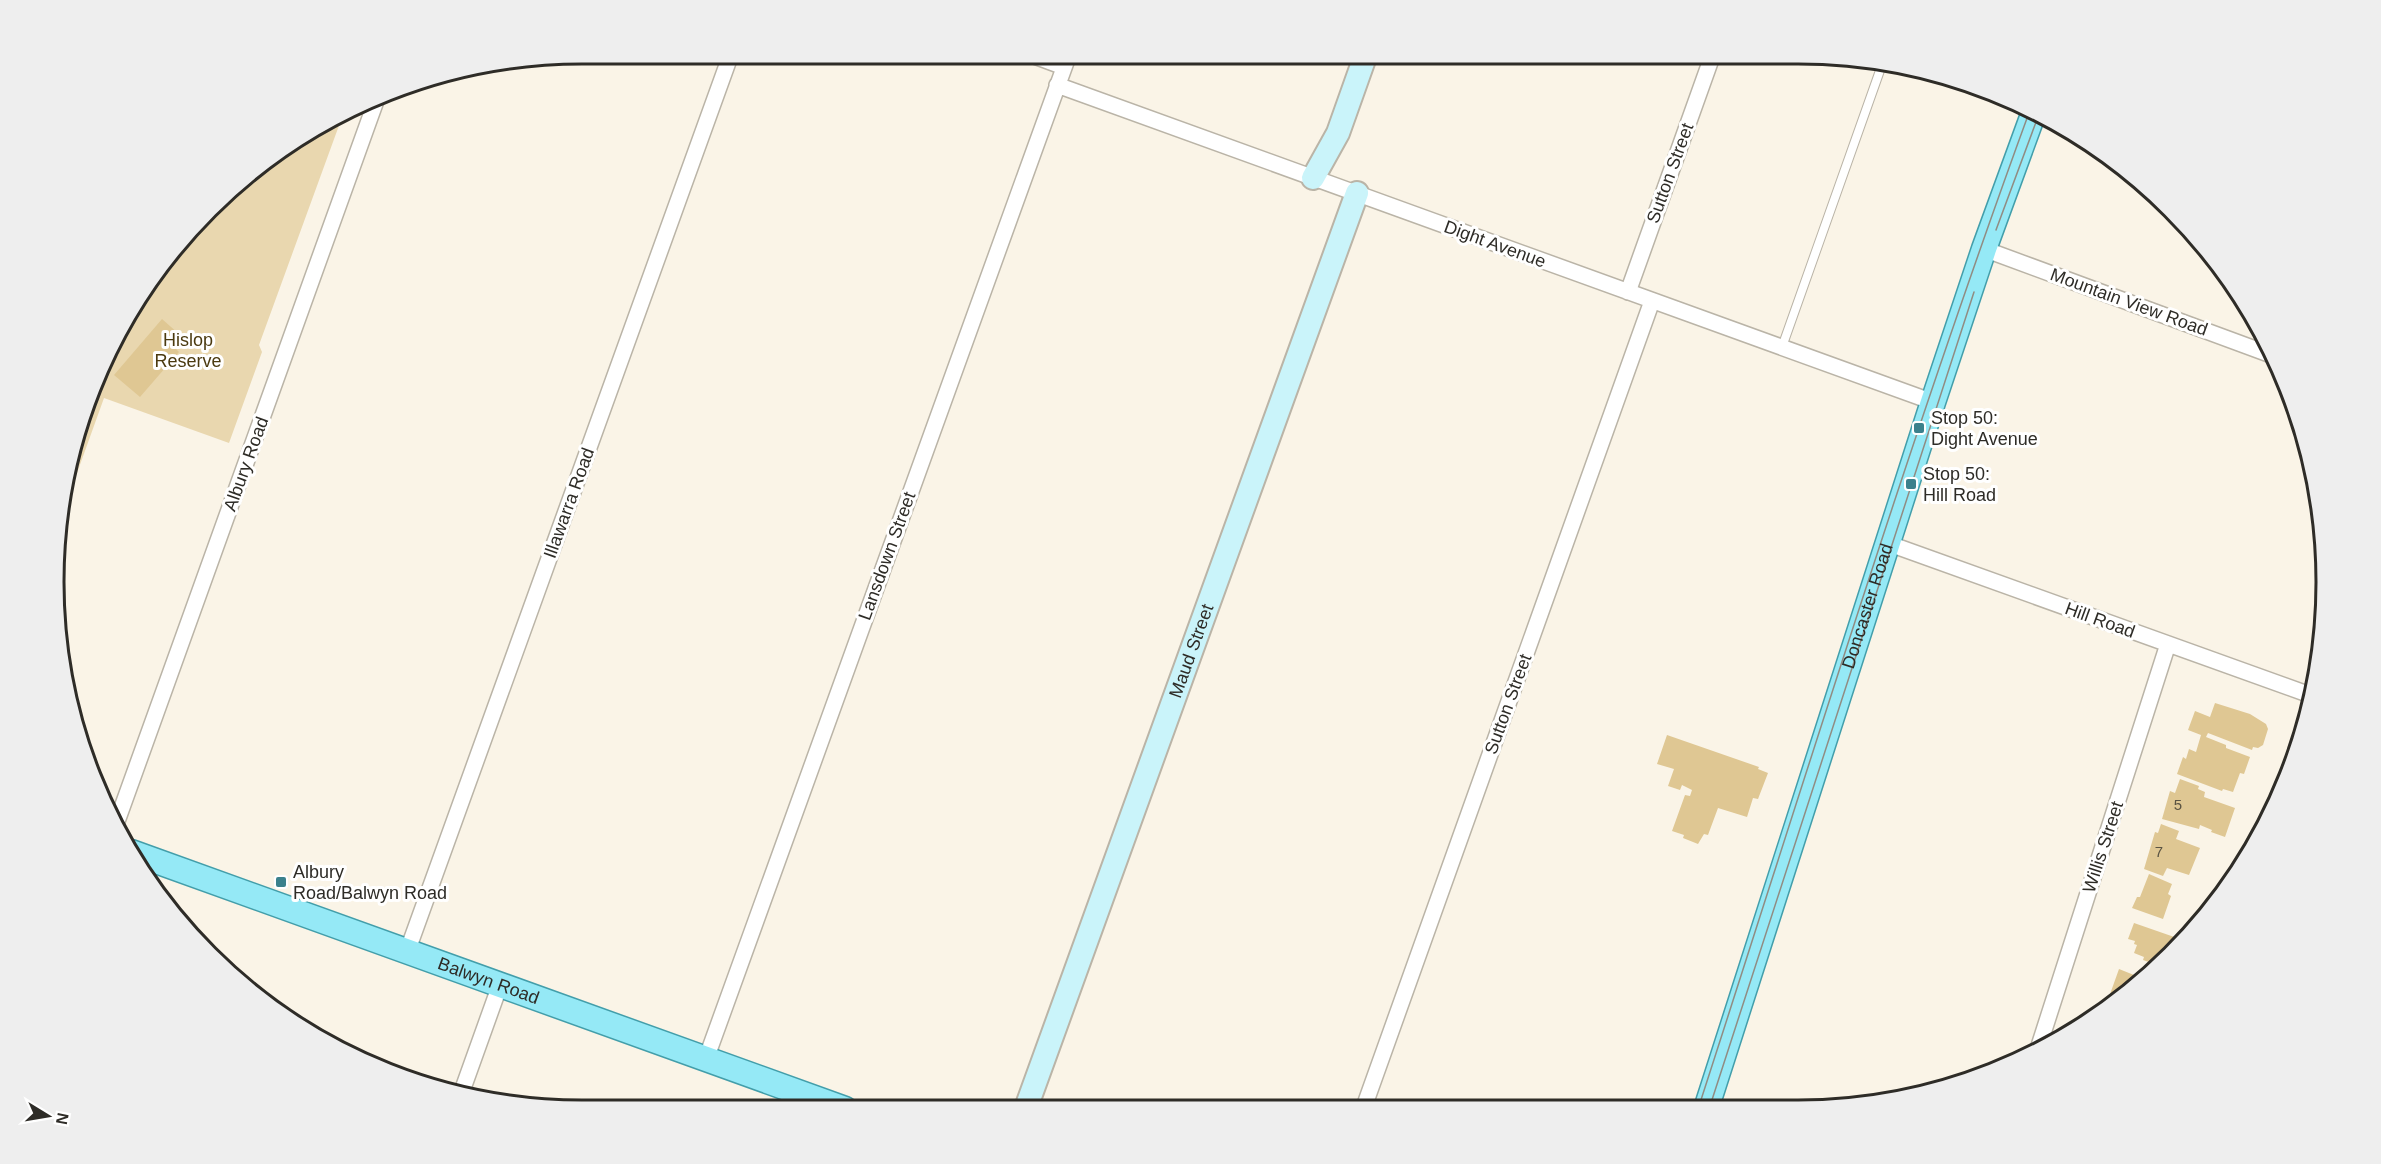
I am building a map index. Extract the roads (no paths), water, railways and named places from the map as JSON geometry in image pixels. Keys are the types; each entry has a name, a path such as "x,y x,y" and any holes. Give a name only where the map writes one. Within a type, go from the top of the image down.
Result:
{"main road":[{"name":"Doncaster Road","path":"1707,1100 1933,402 1984,249 2031,120"},
{"name":"Balwyn Road","path":"144,857 819,1100"}],"street":[{"name":"Illawarra Road","path":"408,952 727,64"},
{"name":"Lansdown Street","path":"706,1059 1065,64"},
{"path":"1321,181 1362,64"},
{"name":"Sutton Street","path":"1628,292 1709,64"},
{"name":"Dight Avenue","path":"1057,85 1933,402"},
{"name":"Albury Road","path":"120,814 373,109"},
{"name":"Maud Street","path":"1029,1100 1357,194"},
{"name":"Mountain View Road","path":"1984,249 2262,352"},
{"name":"Sutton Street","path":"1367,1100 1653,301"},
{"name":"Hill Road","path":"1887,543 2305,693"},
{"name":"Willis Street","path":"2041,1039 2168,644"},
{"path":"463,1086 500,985"}],"lane":[{"path":"1782,347 1880,71"}],"tram line":[{"path":"1701,1100 1901,481 2027,118"},
{"path":"1996,230 2036,122"},
{"path":"1712,1100 1974,292"}],"place":[{"name":"Stop 50: Dight Avenue","path":"1919,428"},
{"name":"Stop 50: Hill Road","path":"1911,484"},
{"name":"Albury Road/Balwyn Road","path":"281,882"}],"park label":[{"name":"Hislop Reserve","path":"188,350"}]}
